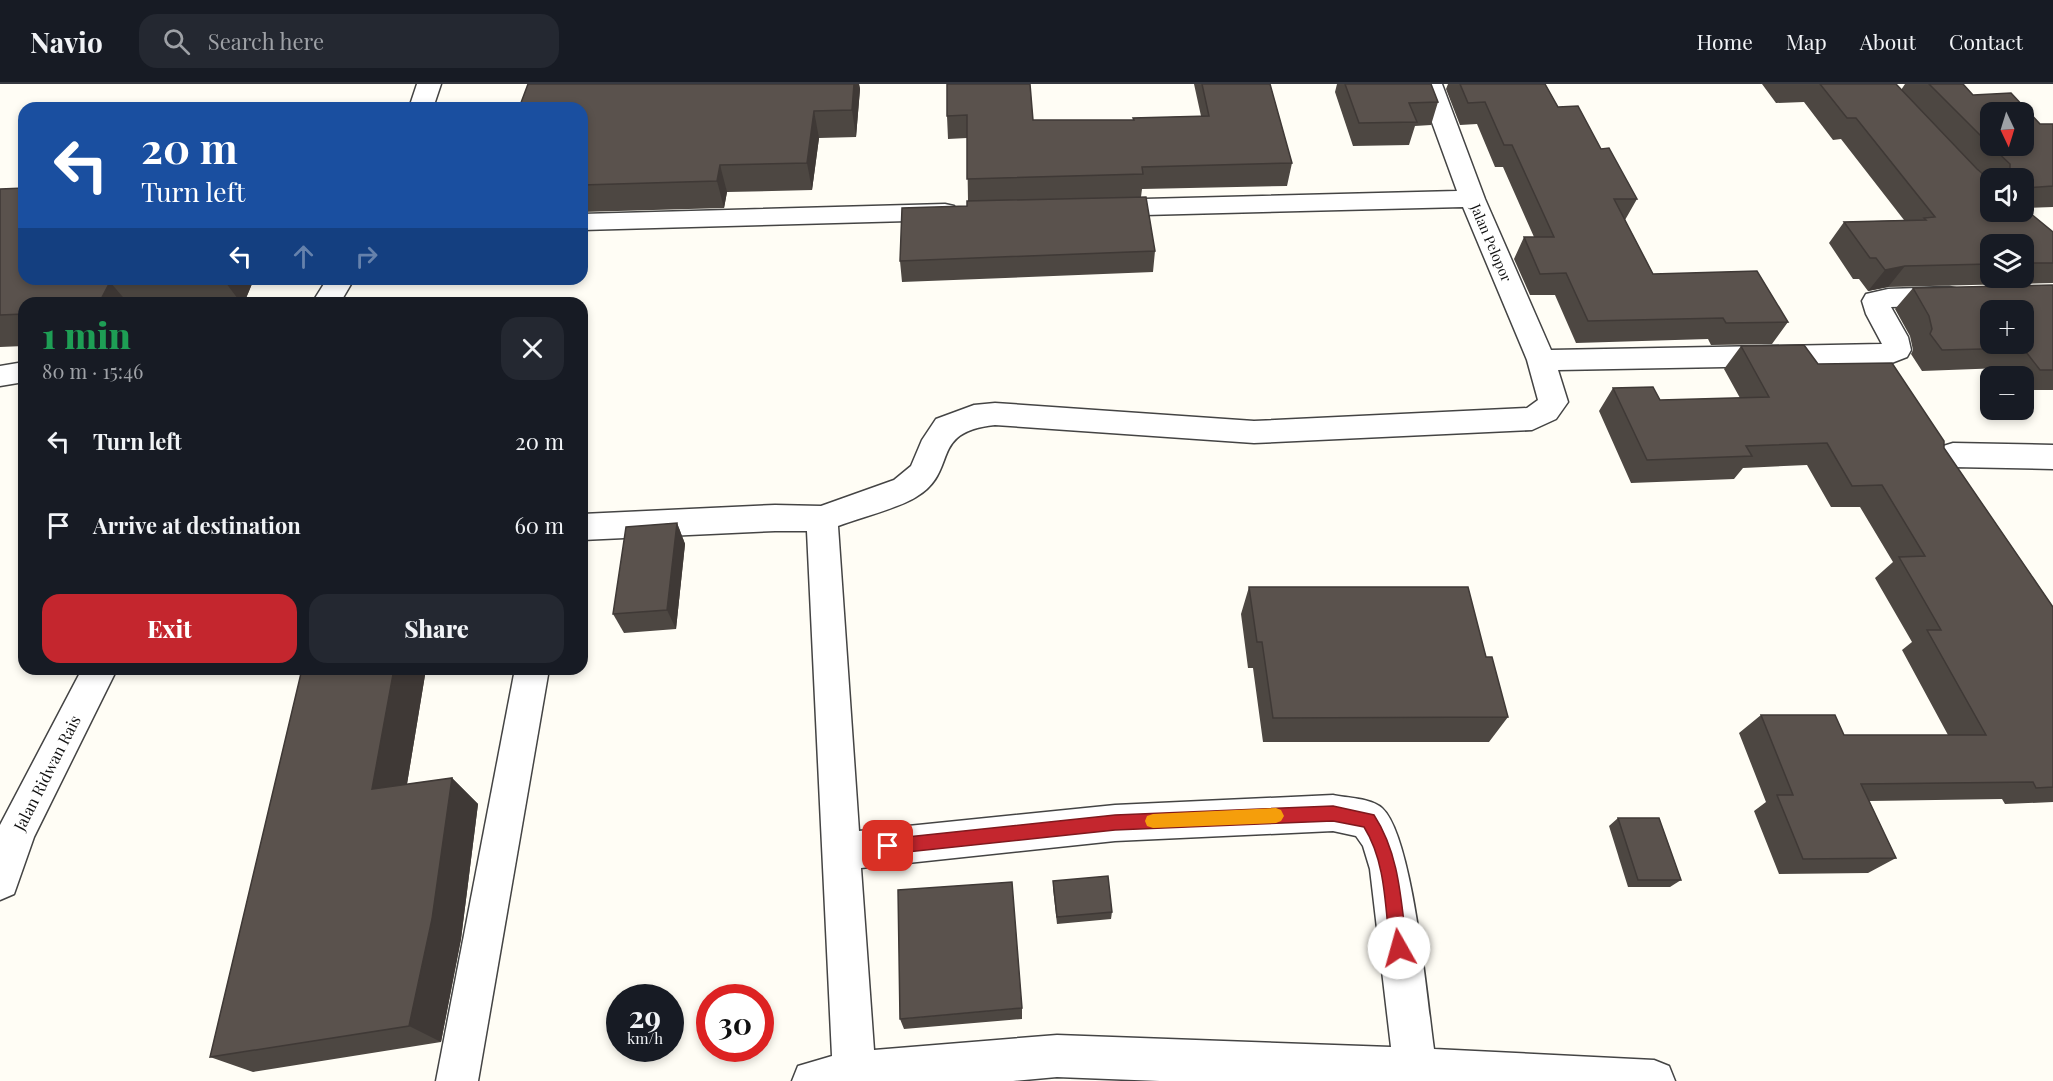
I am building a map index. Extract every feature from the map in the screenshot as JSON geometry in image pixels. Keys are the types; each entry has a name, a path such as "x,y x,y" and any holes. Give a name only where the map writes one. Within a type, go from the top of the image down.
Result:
{"street":[{"path":"423,102 429,84"},
{"name":"Jalan Pelopor","path":"822,519 905,489 924,473 937,440 947,427 974,416 995,414 1254,432 1532,419 1546,411 1553,402 1541,360 1472,199 1430,84"},
{"path":"1080,209 1472,199"},
{"path":"588,222 974,212"},
{"path":"1541,360 1889,354 1897,350 1897,343 1876,310 1875,301 1888,298 1970,296"},
{"path":"0,376 18,373"},
{"path":"1963,507 1938,470 1938,459 1953,455 2053,457"},
{"path":"588,527 776,518 822,519 843,851 854,1073"},
{"name":"Jalan Ridwan Rais","path":"0,881 16,832 97,675"},
{"path":"457,1081 531,675"},
{"path":"843,851 1115,823 1333,813 1368,820 1380,839 1389,870 1414,1069"},
{"path":"813,1081 854,1073 1057,1056 1414,1069 1654,1081"}],"building":[{"path":"528,84 854,84 852,110 814,111 807,163 720,165 717,181 588,185 588,102 521,102"},
{"path":"947,84 1030,84 1033,120 1134,120 1133,118 1209,116 1202,84 1270,84 1292,163 1142,167 1143,174 967,179 967,115 947,116"},
{"path":"1345,84 1431,84 1438,102 1409,103 1417,122 1359,123"},
{"path":"1460,84 1545,84 1558,107 1578,106 1601,149 1609,148 1637,199 1614,199 1653,274 1757,271 1788,322 1726,323 1723,318 1588,321 1566,273 1540,274 1524,237 1554,237 1512,145 1504,145 1485,102 1468,103"},
{"path":"1820,84 1896,84 1980,172 1980,222 2034,222 2034,216 2053,232 2053,263 2034,263 2034,234 1980,234 1980,264 1905,266 1885,270 1876,258 1870,258 1844,222 1926,220 1924,218 1935,217 1856,118 1847,118"},
{"path":"1929,84 1963,84 1973,95 2011,93 2019,102 1980,102 1980,135"},
{"path":"2034,118 2040,124 2053,124 2053,186 2034,187 2034,168 2010,168 2010,164 2002,156 2034,156"},
{"path":"18,188 18,285 108,285 102,297 18,297 18,314 0,315 0,189"},
{"path":"1146,197 1155,251 900,261 902,208 967,206 967,201"},
{"path":"2034,285 2053,285 2053,370 2040,370 2028,354 2034,354 2034,300 1980,300 1980,349 1942,350 1930,334 1932,329 1929,316 1913,288 2034,288"},
{"path":"1804,345 1818,364 1892,363 1944,441 1944,448 2053,607 2053,787 2036,788 2033,782 1861,784 1896,858 1803,859 1777,795 1793,795 1761,715 1835,715 1844,735 1986,735 1927,630 1941,630 1899,557 1925,556 1882,485 1852,486 1827,443 1746,446 1752,456 1647,460 1613,388 1653,387 1660,400 1769,397 1741,346"},
{"path":"677,523 667,610 613,614 626,527"},
{"path":"1249,587 1468,587 1486,657 1492,657 1508,717 1273,718 1262,642 1257,642"},
{"path":"301,675 393,675 372,789 452,778 432,919 409,1026 210,1057"},
{"path":"1618,818 1659,818 1681,880 1638,880"},
{"path":"1108,876 1112,912 1057,917 1053,881"},
{"path":"1012,882 1022,1008 900,1019 898,890"}],"slow traffic":[{"path":"1153,821 1276,816"}],"route":[{"path":"888,846 1115,823 1333,813 1368,820 1380,839 1389,870 1399,948"}]}
